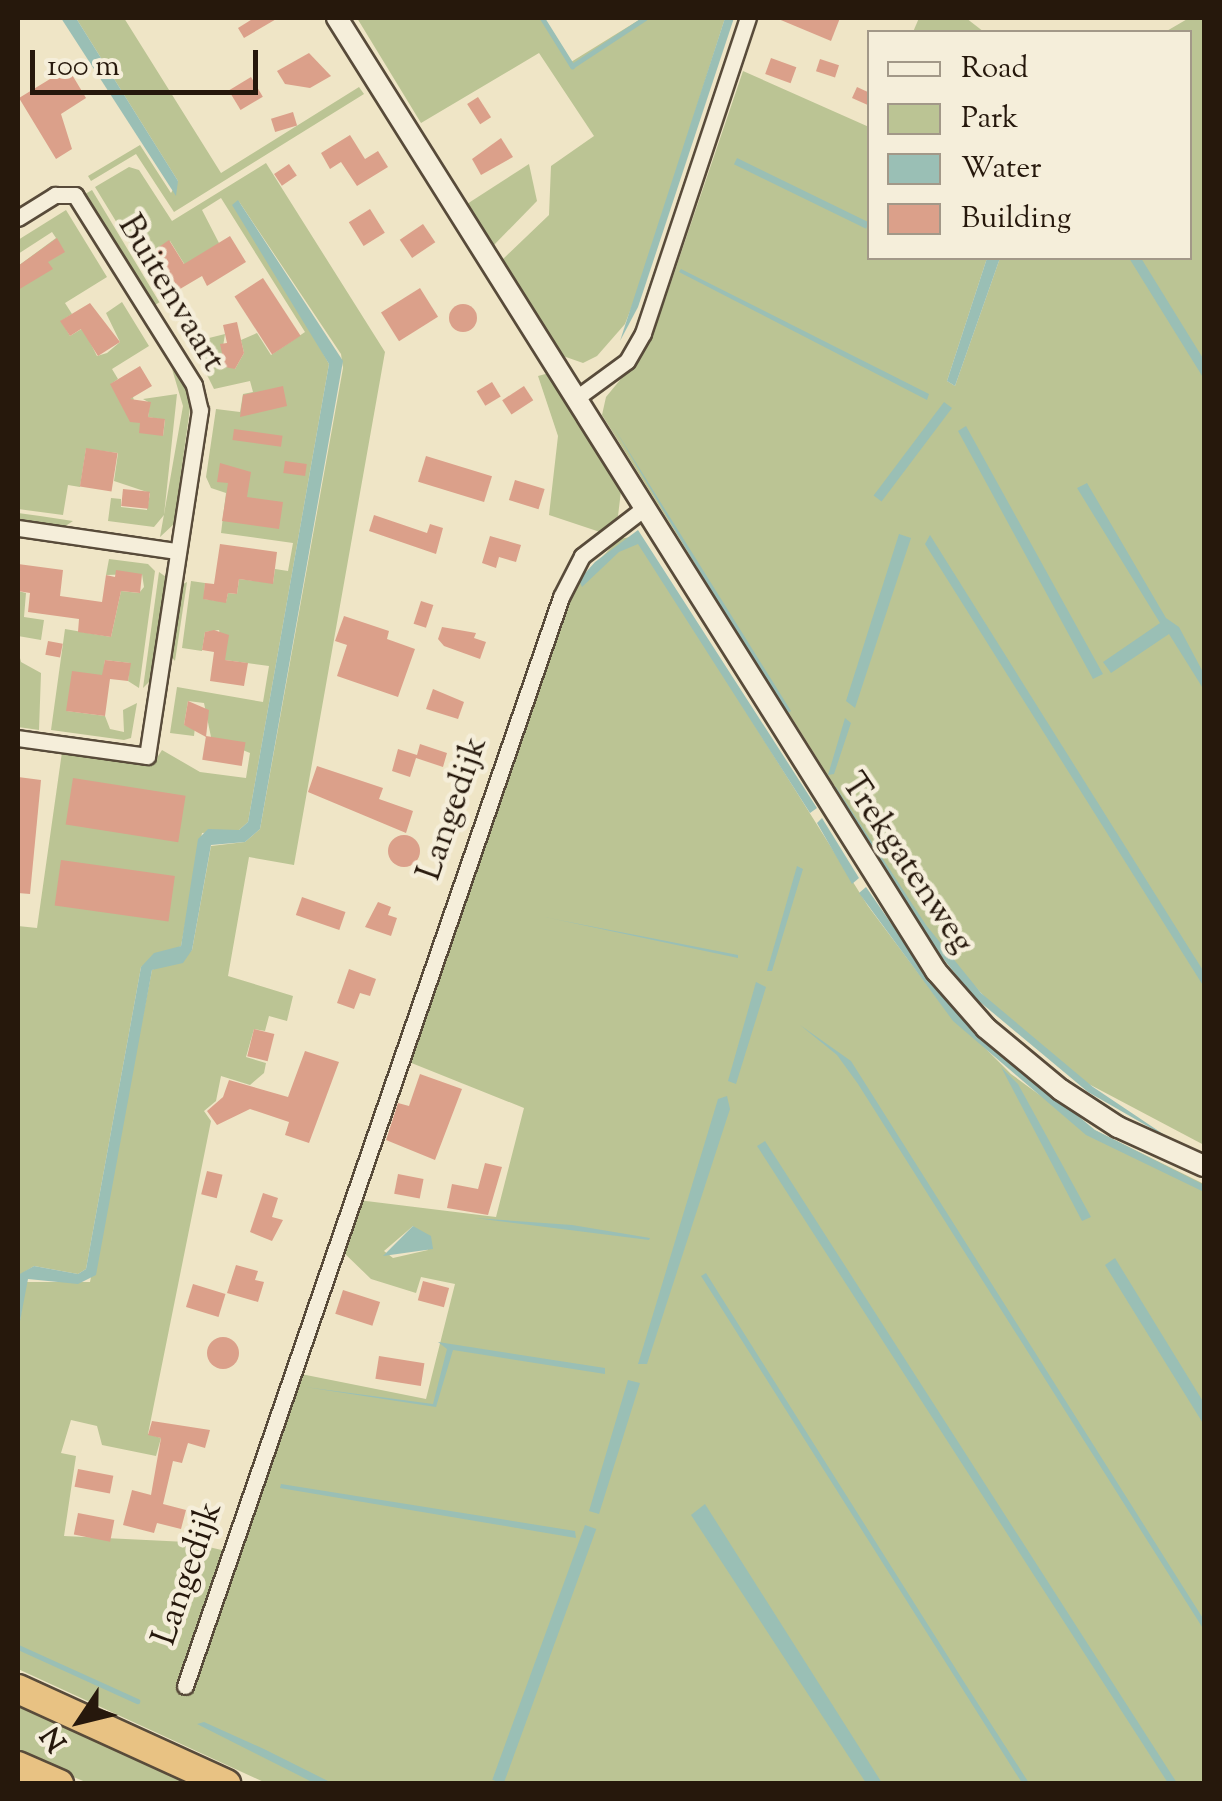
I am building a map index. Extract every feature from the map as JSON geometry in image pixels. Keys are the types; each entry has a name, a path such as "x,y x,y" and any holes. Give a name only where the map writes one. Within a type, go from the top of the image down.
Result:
{"highway":[{"path":"18,1689 226,1784"},
{"path":"18,1766 59,1784"}],"street":[{"path":"336,18 643,509"},
{"path":"574,399 627,360 643,333 748,18"},
{"name":"Buitenvaart","path":"18,218 56,195 75,196 194,385 200,410 147,756 18,738"},
{"name":"Trekgatenweg","path":"643,509 906,931 960,1000 1061,1090 1118,1128 1204,1166"},
{"name":"Langedijk","path":"185,1686 561,596 582,556 643,509"},
{"path":"18,528 176,551"}],"green space":[{"path":"76,18 124,18 221,173 359,87 364,94 174,212 136,154 91,181 88,176 140,145 171,193 178,181"},
{"path":"357,18 542,18 571,62 642,18 725,18 640,285 625,324 597,356 583,363 563,356 502,260 549,215 551,166 594,136 539,53 421,123"},
{"path":"919,18 966,18 981,30 914,30"},
{"path":"1189,18 1204,18 1204,1145 1083,1081 1000,1013 952,962 913,911 602,415 606,397 643,352 665,300 743,71 867,126 867,260 986,260 947,381 955,386 999,260 1192,260 1192,30 1168,30"},
{"path":"266,163 385,352 294,865 249,857 228,976 293,996 287,1021 269,1016 265,1031 254,1029 246,1057 266,1063 264,1073 250,1085 221,1076 216,1101 204,1111 211,1121 148,1434 161,1438 156,1456 102,1445 97,1426 71,1420 61,1453 76,1456 64,1536 187,1542 226,1551 177,1688 189,1693 301,1374 426,1399 455,1284 421,1277 416,1293 371,1279 341,1250 358,1200 496,1217 524,1108 409,1062 573,588 619,539 636,536 868,906 942,1005 1011,1074 1074,1120 1204,1184 1204,1783 266,1783 18,1669 18,1332 26,1282 90,1282 152,970 192,950 211,846 245,842 260,829 343,368 341,354 238,200 329,364 248,822 239,830 202,833 181,946 141,967 86,1269 78,1274 34,1266 18,1276 18,926 37,928 62,752 153,764 162,750 200,772 246,778 250,753 211,737 204,703 188,701 184,725 195,727 194,736 170,733 177,687 263,702 269,666 225,660 219,630 205,632 202,651 182,648 191,581 205,583 204,599 226,602 228,593 237,594 239,579 273,583 275,569 288,571 293,543 221,533 226,493 211,488 206,477 216,409 240,412 243,394 253,392 250,381 214,389 189,339 197,332 201,340 225,334 221,359 235,369 244,353 241,340 257,333 271,355 305,332 221,198 202,210 219,243 188,270 170,241 156,249 157,262 180,289 164,300 95,187 129,167 139,170 172,221","holes":["413,1226 428,1250 393,1258 384,1251"]},
{"path":"529,164 537,201 493,246 467,204"},
{"path":"92,190 159,302 153,306 86,194"},
{"path":"66,210 107,277 65,303 72,314 61,321 70,336 83,328 97,356 107,353 120,342 106,313 122,302 149,346 112,369 118,379 111,384 133,397 140,423 163,436 165,420 148,417 150,403 143,399 177,394 164,515 154,527 108,521 111,498 121,499 121,507 147,510 150,493 114,481 118,453 86,449 80,487 68,485 63,515 18,509 18,266 56,238 52,232 18,254 18,240"},
{"path":"172,369 184,383 190,408 174,524 160,537 183,406"},
{"path":"549,373 621,491 618,516 600,532 549,515 558,436 538,376"},
{"path":"18,513 73,521 64,527 18,520"},
{"path":"109,559 148,564 155,571 139,688 128,681 130,663 105,660 103,675 67,711 105,716 110,729 124,732 123,710 137,703 131,738 124,740 51,730 65,629 111,637 121,591 139,593 144,587 142,574 106,575"},
{"path":"159,572 166,577 151,680 143,688"},
{"path":"187,582 175,661 170,655 181,585"},
{"path":"18,591 26,593 24,617 44,620 41,640 18,636"},
{"path":"18,650 21,662 41,673 39,730 18,727"},
{"path":"18,1701 201,1783 88,1783 18,1754"}],"water":[{"path":"61,18 76,18 178,181 176,196"},
{"path":"725,18 734,18 638,307 620,341"},
{"path":"737,158 867,221 866,229 734,164"},
{"path":"238,200 343,361 260,829 245,842 211,845 192,950 183,963 152,970 96,1275 78,1284 28,1279 18,1332 18,1275 34,1266 78,1274 86,1269 141,967 154,953 181,946 198,839 208,829 239,830 248,822 329,364 232,205"},
{"path":"986,260 999,260 955,386 947,381"},
{"path":"1130,260 1142,260 1204,360 1204,379"},
{"path":"681,269 929,394 927,400 679,272"},
{"path":"944,402 952,408 882,501 874,495"},
{"path":"613,426 791,711 785,715"},
{"path":"966,426 1103,674 1093,679 958,431"},
{"path":"1087,483 1166,618 1179,627 1204,674 1204,690 1169,634 1111,673 1103,662 1160,623 1077,488"},
{"path":"638,530 817,808 810,813 638,544 619,552 582,587 579,580 595,562"},
{"path":"899,534 911,538 855,708 846,701"},
{"path":"930,535 1204,972 1204,987 925,544"},
{"path":"845,718 851,723 834,774 828,775"},
{"path":"836,787 926,925 981,993 1093,1087 1175,1142 1088,1092 974,997 920,930 830,788"},
{"path":"822,818 859,878 852,884 817,823"},
{"path":"797,866 803,869 772,971 767,971"},
{"path":"866,887 930,980 986,1040 1095,1130 1204,1185 1204,1192 1086,1135 953,1021 859,893"},
{"path":"535,915 738,955 738,958"},
{"path":"756,982 766,987 736,1084 728,1081"},
{"path":"800,1025 851,1061 1204,1620 1204,1630 858,1084 837,1055"},
{"path":"1001,1067 1018,1084 1091,1217 1082,1221"},
{"path":"727,1096 730,1109 647,1364 638,1364 718,1099"},
{"path":"765,1141 1177,1783 1168,1783 757,1146"},
{"path":"475,1218 572,1225 650,1238 649,1240"},
{"path":"413,1226 431,1236 433,1249 383,1256"},
{"path":"1115,1258 1204,1403 1204,1425 1105,1265"},
{"path":"706,1273 1029,1783 1022,1783 701,1276"},
{"path":"438,1342 605,1368 605,1374 453,1350 436,1407 305,1387 433,1404 447,1349"},
{"path":"628,1380 640,1383 599,1514 589,1511"},
{"path":"281,1484 575,1531 576,1538 280,1488"},
{"path":"705,1504 882,1783 866,1783 691,1515"},
{"path":"585,1525 596,1529 504,1784 492,1780"},
{"path":"204,1722 332,1783 314,1783 197,1724"}],"building":[{"path":"254,18 278,18 244,38 238,28"},
{"path":"776,18 840,18 831,41"},
{"path":"309,53 331,76 310,88 285,84 277,71"},
{"path":"771,58 796,67 791,83 765,74"},
{"path":"820,59 839,65 835,78 816,71"},
{"path":"68,68 86,98 61,114 72,149 56,159 19,98"},
{"path":"251,77 263,97 241,110 229,90"},
{"path":"857,87 867,92 867,105 852,98"},
{"path":"478,97 491,117 480,124 467,104"},
{"path":"293,112 297,125 275,132 271,119"},
{"path":"350,135 365,159 378,151 388,167 357,186 341,162 330,169 321,153"},
{"path":"501,138 513,157 481,175 472,159"},
{"path":"289,164 297,176 282,186 274,174"},
{"path":"370,209 385,233 364,246 349,222"},
{"path":"423,224 435,242 412,258 400,240"},
{"path":"230,236 246,262 207,286 202,276 180,289 156,261 161,258 156,249 169,240 184,264"},
{"path":"57,238 65,252 48,262 53,269 18,290 18,266"},
{"path":"263,278 301,336 272,354 234,297"},
{"path":"420,288 438,317 399,341 381,312"},
{"path":"90,303 120,342 98,356 81,329 70,336 60,321"},
{"path":"463,304 473,308 477,318 473,328 463,332 453,328 449,318 453,308"},
{"path":"237,322 244,353 235,369 225,367 220,344 227,343 223,325"},
{"path":"140,366 152,386 130,399 151,402 148,417 165,419 163,436 139,433 140,423 130,422 110,384"},
{"path":"492,382 501,397 485,406 477,391"},
{"path":"283,386 287,406 240,417 243,395"},
{"path":"524,386 533,400 511,414 502,400"},
{"path":"234,429 283,436 281,447 232,440"},
{"path":"86,448 118,453 112,492 80,487"},
{"path":"426,456 492,476 484,502 418,482"},
{"path":"285,461 307,464 305,476 283,473"},
{"path":"220,463 251,472 247,497 283,502 279,529 222,521 228,483 217,482"},
{"path":"515,480 545,489 539,509 509,500"},
{"path":"123,489 150,492 148,509 121,506"},
{"path":"374,515 427,533 430,524 443,528 436,554 369,531"},
{"path":"490,536 521,545 516,562 499,557 496,568 482,563"},
{"path":"220,544 277,552 273,584 239,579 237,594 228,593 226,603 203,599 205,583 214,584"},
{"path":"18,564 63,570 60,596 102,602 106,575 115,577 116,570 142,574 140,593 121,591 111,637 78,632 79,619 28,612 30,593 18,591"},
{"path":"421,601 433,605 426,628 414,624"},
{"path":"344,616 389,631 387,639 415,649 398,697 337,676 347,645 335,641"},
{"path":"442,627 476,633 474,638 486,642 480,659 444,646 438,639"},
{"path":"214,630 229,635 225,660 248,663 244,686 210,681 214,652 202,650 205,632"},
{"path":"48,641 63,644 60,658 45,655"},
{"path":"105,660 131,663 128,681 110,679 105,716 66,711 72,671 102,675"},
{"path":"433,689 464,702 458,719 426,709"},
{"path":"188,701 209,710 206,737 184,725"},
{"path":"206,736 246,742 242,766 202,760"},
{"path":"420,744 447,753 443,767 416,758 410,777 392,771 398,749 417,755"},
{"path":"317,766 383,788 379,799 413,811 406,833 308,792"},
{"path":"18,777 41,780 30,894 18,893"},
{"path":"73,778 186,796 178,842 66,824"},
{"path":"404,835 415,840 420,851 415,862 404,867 393,862 388,851 393,840"},
{"path":"61,860 175,876 168,922 55,906"},
{"path":"302,897 345,912 339,930 296,915"},
{"path":"378,902 391,907 388,915 397,918 391,936 365,927"},
{"path":"349,969 376,979 370,996 360,993 354,1009 337,1003"},
{"path":"254,1029 274,1034 268,1061 247,1056"},
{"path":"305,1051 339,1062 309,1143 285,1135 289,1122 250,1109 217,1125 207,1111 223,1097 229,1080 288,1097"},
{"path":"420,1074 462,1089 435,1160 386,1140 398,1103 409,1106"},
{"path":"485,1163 502,1167 488,1215 447,1208 452,1184 478,1189"},
{"path":"207,1171 223,1175 217,1198 201,1194"},
{"path":"398,1174 424,1179 420,1199 394,1194"},
{"path":"263,1193 278,1198 272,1217 283,1220 272,1241 250,1232"},
{"path":"236,1265 258,1271 255,1280 264,1282 258,1302 227,1293"},
{"path":"423,1281 449,1288 444,1307 418,1300"},
{"path":"193,1284 226,1294 218,1317 186,1307"},
{"path":"343,1290 380,1302 372,1326 335,1314"},
{"path":"223,1337 234,1342 239,1353 234,1364 223,1369 212,1364 207,1353 212,1342"},
{"path":"379,1356 424,1363 421,1386 375,1379"},
{"path":"152,1421 210,1430 205,1448 188,1443 182,1463 173,1461 163,1504 186,1510 181,1529 157,1523 154,1533 123,1525 132,1490 151,1495 161,1438 148,1435"},
{"path":"78,1469 113,1476 110,1494 75,1487"},
{"path":"78,1513 114,1520 110,1542 74,1535"}],"waterway":[{"path":"542,18 572,66 645,18"},
{"path":"18,1647 137,1701"}]}
